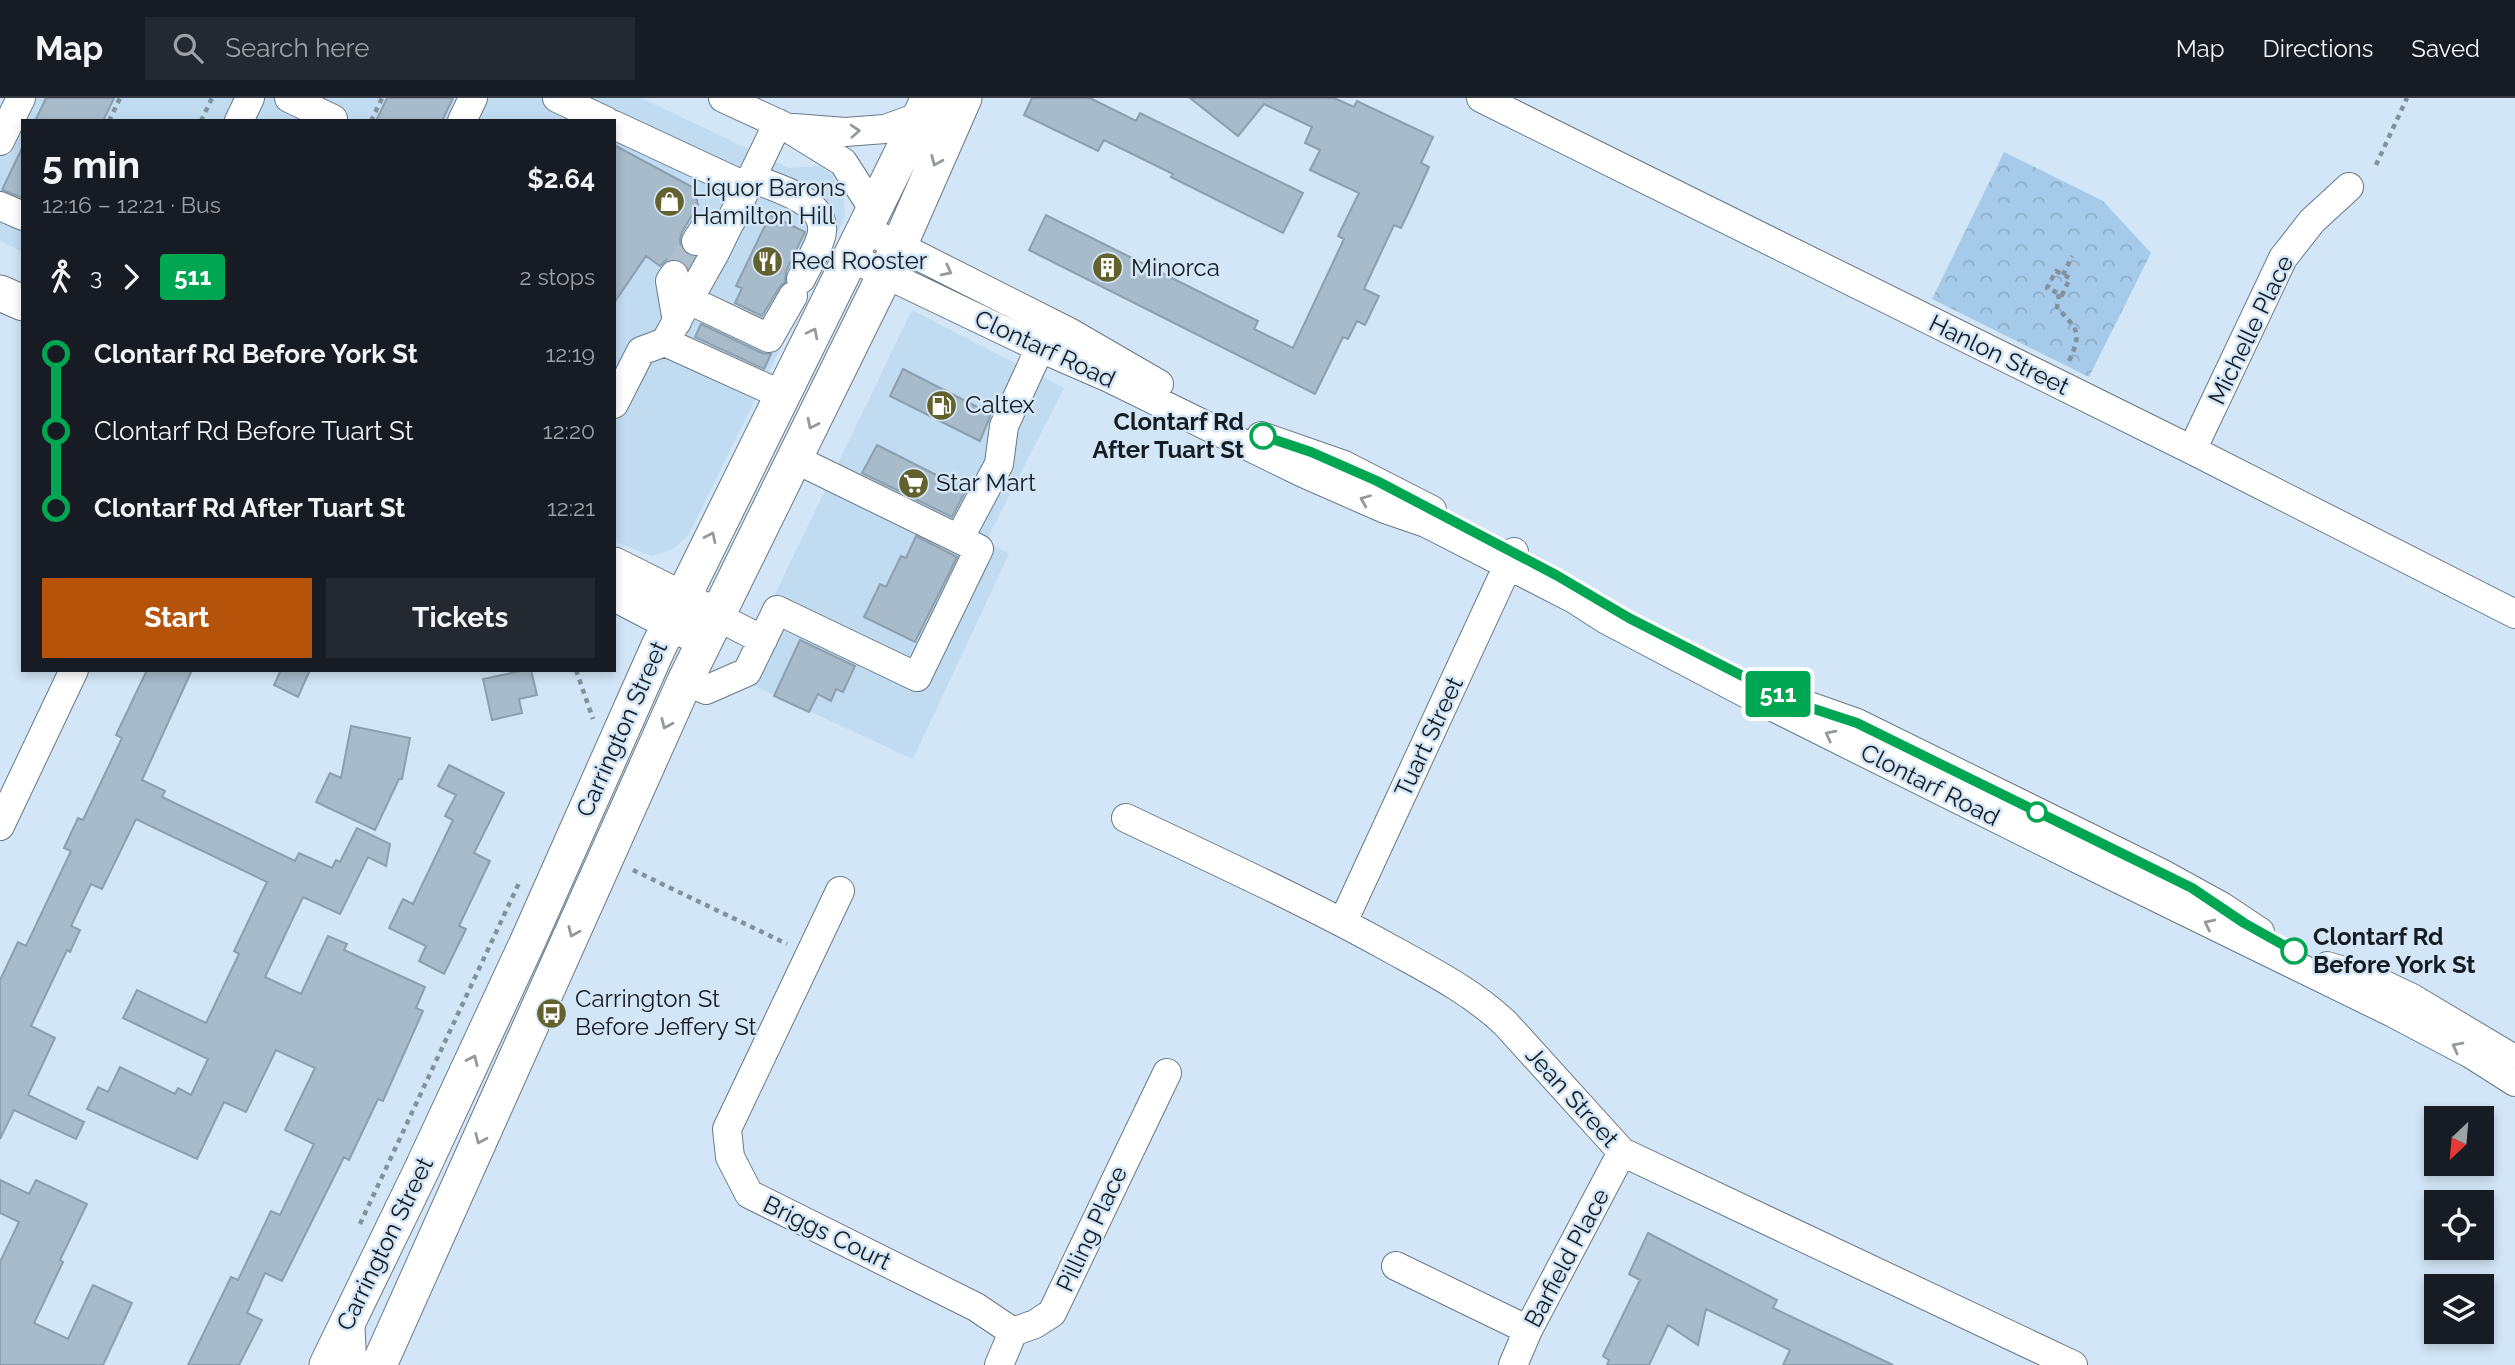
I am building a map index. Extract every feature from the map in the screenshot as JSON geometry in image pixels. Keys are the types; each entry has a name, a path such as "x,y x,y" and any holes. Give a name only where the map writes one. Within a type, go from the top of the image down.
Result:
{"main road":[{"name":"Carrington Street","path":"379,1365 685,681 892,260 964,98"},
{"name":"Carrington Street","path":"327,1365 521,956 676,610 925,107"},
{"path":"0,273 21,282"},
{"path":"0,293 21,302"},
{"path":"616,566 676,610 710,628"},
{"path":"616,594 676,610"}],"street":[{"path":"0,141 21,98"},
{"path":"240,119 250,98"},
{"path":"261,119 271,98"},
{"path":"289,98 333,119"},
{"path":"463,119 473,98"},
{"path":"557,98 602,119"},
{"path":"723,98 783,126 844,162 863,232"},
{"name":"Hanlon Street","path":"1481,98 2192,450 2515,614"},
{"path":"783,126 845,132 885,129 925,107"},
{"path":"616,126 749,182 807,202 820,216 821,238 769,338 677,321"},
{"path":"616,400 641,351 677,321 749,182 783,126"},
{"name":"Michelle Place","path":"2192,450 2283,258 2312,221 2349,187"},
{"path":"0,206 21,215"},
{"path":"696,241 704,229 731,220"},
{"name":"Clontarf Road","path":"863,232 892,260 1040,348 1109,377 1303,473 1511,559 1772,691 1805,706 1857,723 2192,888 2244,923 2320,964 2376,981 2412,998 2515,1060"},
{"name":"Clontarf Road","path":"892,260 1071,333 1150,380 1227,420 1377,481 1652,644 2096,869 2393,1013 2471,1054 2515,1082"},
{"path":"674,275 670,281 677,321 782,395"},
{"path":"959,539 999,464 1004,426 1040,348"},
{"path":"685,681 706,690 747,672 777,610 917,677 979,549 795,459"},
{"name":"Tuart Street","path":"1343,922 1511,559"},
{"path":"710,628 763,640"},
{"path":"0,826 73,672"},
{"name":"Jean Street","path":"1126,818 1343,922 1465,990 1487,1006 1622,1152 2073,1365"},
{"name":"Briggs Court","path":"841,891 727,1129 730,1157 749,1194 976,1307 1013,1332"},
{"name":"Pilling Place","path":"1013,1332 1035,1324 1052,1313 1167,1073"},
{"name":"Barfield Place","path":"1513,1365 1528,1330 1622,1152"},
{"path":"1396,1266 1528,1330"},
{"path":"350,1317 352,1358 356,1365"},
{"path":"999,1365 1013,1332"}],"path":[{"path":"110,119 120,98"},
{"path":"202,119 212,98"},
{"path":"372,119 382,98"},
{"path":"2376,165 2407,98"},
{"path":"2063,275 2073,256"},
{"path":"2056,271 2070,278 2062,295 2059,294 2047,288 2056,271"},
{"path":"2059,294 2057,307 2074,324 2078,336 2077,345 2065,368"},
{"path":"577,672 595,723"},
{"path":"633,870 810,955"},
{"path":"356,1231 519,882"}],"shaded area":[{"path":"11,98 641,98 789,168 819,166 830,173 839,186 845,217 688,536 673,549 651,556 616,542 616,119 21,119 21,251 0,241 0,121"},
{"path":"912,310 1064,388 986,541 1009,554 913,759 735,677"}],"green space":[{"path":"2004,152 2103,201 2151,253 2089,377 1932,299"}],"building":[{"path":"46,98 114,98 104,119 36,119"},
{"path":"387,98 453,98 443,119 377,119"},
{"path":"1032,98 1090,98 1136,121 1140,113 1303,193 1283,233 1104,140 1098,151 1024,115"},
{"path":"1190,98 1334,98 1354,107 1357,101 1433,137 1421,163 1429,167 1412,205 1401,228 1394,225 1364,289 1379,296 1365,325 1357,321 1348,339 1343,337 1315,394 1029,250 1046,215 1258,321 1254,329 1293,348 1344,239 1338,236 1359,193 1310,170 1320,150 1305,143 1312,127 1264,104 1238,136"},
{"path":"616,146 694,188 698,205 680,239 681,249 694,257 688,267 683,261 674,258 666,260 660,266 646,256 616,300"},
{"path":"21,150 21,197 2,190"},
{"name":"Red Rooster","path":"770,215 805,232 786,271 785,282 762,316 735,303 742,288 736,286"},
{"path":"701,324 762,353 771,354 764,369 695,337"},
{"name":"Caltex","path":"903,369 991,414 980,441 890,396"},
{"name":"Star Mart","path":"877,445 966,490 952,517 862,473"},
{"path":"916,536 957,557 915,642 864,617 880,584 886,587 901,556 906,558"},
{"path":"800,640 855,666 843,692 836,689 831,701 818,694 809,712 774,696"},
{"path":"146,672 191,672 142,780 165,791 162,797 295,861 299,853 332,868 336,860 340,862 357,828 390,844 386,866 368,857 340,914 303,897 265,977 301,994 328,936 347,944 344,950 425,987 416,1008 423,1011 383,1101 378,1099 349,1160 344,1157 282,1281 265,1273 247,1313 262,1320 239,1365 188,1365 231,1277 238,1280 271,1211 280,1215 314,1144 285,1130 315,1068 276,1050 246,1112 224,1102 197,1159 87,1109 98,1087 108,1092 120,1067 175,1094 178,1088 191,1095 208,1059 123,1018 137,990 206,1023 239,954 234,951 267,882 136,819 102,889 91,884 71,926 80,930 70,952 67,950 31,1026 55,1038 28,1095 84,1122 76,1139 14,1110 0,1139 0,980 18,942 26,946 71,851 64,848 78,818 83,820 122,738 116,735"},
{"path":"280,672 309,672 298,697 274,685"},
{"path":"516,672 531,672 537,695 519,699 522,713 492,720 483,679"},
{"path":"351,726 410,738 402,779 399,779 375,830 316,802 330,773 341,778"},
{"path":"449,765 504,793 474,853 490,861 459,926 466,929 444,974 419,961 426,946 389,928 403,899 413,904 453,820 445,816 456,795 438,786"},
{"path":"0,1180 29,1194 36,1180 87,1204 34,1323 68,1339 93,1285 132,1303 103,1365 0,1365 0,1262 19,1222 0,1213"},
{"path":"1648,1233 1777,1300 1773,1308 1893,1365 1783,1365 1790,1350 1706,1309 1698,1345 1668,1325 1649,1365 1607,1365 1609,1360 1603,1356 1640,1280 1629,1274"}],"tunnel":[{"path":"674,275 696,241"}],"bus line":[{"name":"511","path":"1263,436 1311,452 1377,481 1514,552 1629,618 1772,691 1805,706 1857,723 2192,888 2244,923 2294,951"}],"place":[{"name":"Liquor Barons Hamilton Hill","path":"669,202"},
{"name":"Red Rooster","path":"768,261"},
{"name":"Minorca","path":"1108,268"},
{"name":"Caltex","path":"942,405"},
{"name":"Clontarf Rd After Tuart St","path":"1263,436"},
{"name":"Star Mart","path":"913,483"},
{"name":"Clontarf Rd Before York St","path":"2294,951"},
{"name":"Carrington St Before Jeffery St","path":"552,1013"}]}
